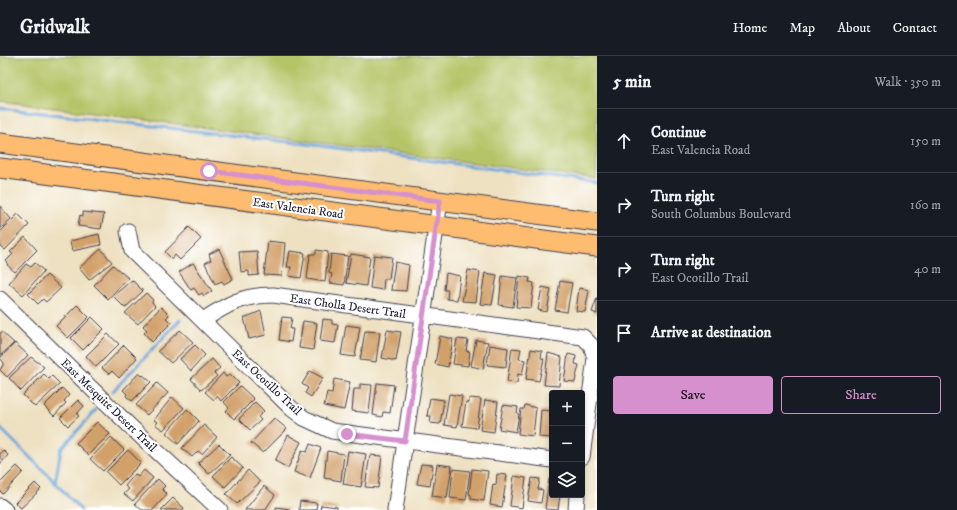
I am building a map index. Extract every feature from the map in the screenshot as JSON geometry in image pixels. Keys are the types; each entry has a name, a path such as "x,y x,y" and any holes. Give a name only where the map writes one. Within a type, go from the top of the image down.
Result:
{"main road":[{"name":"East Valencia Road","path":"0,143 597,222"},
{"name":"East Valencia Road","path":"0,168 597,247"}],"street":[{"path":"395,510 422,316 440,201"},
{"name":"East Ocotillo Trail","path":"128,232 132,251 287,404 304,418 332,431 549,460"},
{"name":"East Cholla Desert Trail","path":"203,320 229,303 258,295 273,295 578,336 594,343"},
{"name":"East Mesquite Desert Trail","path":"0,300 133,429 220,510"},
{"path":"585,434 595,358 594,343"},
{"path":"576,510 577,498"},
{"path":"0,506 5,510"}],"green space":[{"path":"0,56 597,56 597,179 0,101"}],"building":[{"path":"0,206 11,219 0,229"},
{"path":"83,212 104,214 101,229 78,226 80,215 83,216"},
{"path":"18,214 29,225 5,250 0,246 0,232"},
{"path":"189,227 201,239 180,260 175,255 172,259 165,252"},
{"path":"99,234 101,245 72,251 70,241"},
{"path":"25,237 37,250 15,272 7,265 8,263 6,261 13,254 10,252"},
{"path":"268,241 285,243 282,276 264,275"},
{"path":"101,249 112,262 89,280 79,268"},
{"path":"219,249 233,279 224,284 222,281 215,284 205,263 211,260 209,254"},
{"path":"316,250 328,252 325,282 307,279 310,254 316,254"},
{"path":"257,251 259,275 249,276 249,271 241,272 239,252"},
{"path":"290,251 305,253 301,278 289,276 291,267 287,267"},
{"path":"331,254 348,256 344,285 330,283 332,274 329,273"},
{"path":"351,254 370,257 366,286 346,283"},
{"path":"374,255 392,257 389,279 384,279 383,290 370,288"},
{"path":"395,262 409,265 406,291 391,290"},
{"path":"35,263 44,271 23,295 9,283 26,264 31,267"},
{"path":"193,263 212,291 204,296 202,293 199,295 194,288 191,290 179,272"},
{"path":"113,265 128,278 108,299 94,285"},
{"path":"468,270 480,272 476,302 462,301"},
{"path":"446,273 460,276 457,300 447,299 448,290 444,290"},
{"path":"485,273 497,275 492,305 480,304"},
{"path":"47,275 61,288 46,302 43,299 38,304 28,294"},
{"path":"502,276 517,278 513,307 499,305"},
{"path":"519,276 530,278 529,282 534,283 531,308 516,307"},
{"path":"132,280 143,291 125,308 113,296"},
{"path":"560,281 572,283 567,312 555,310"},
{"path":"542,287 551,289 547,312 538,310"},
{"path":"579,288 589,290 585,312 576,311"},
{"path":"146,293 153,300 152,302 155,306 138,324 125,313"},
{"path":"597,298 597,314 592,312"},
{"path":"77,305 89,317 68,338 56,326"},
{"path":"161,307 169,315 166,318 171,323 152,342 144,333 147,330 143,326"},
{"path":"261,311 266,335 249,339 244,318"},
{"path":"92,317 104,329 83,350 71,338"},
{"path":"282,317 292,318 290,329 293,329 291,342 279,340"},
{"path":"323,319 332,320 332,324 338,325 335,343 320,341"},
{"path":"303,321 317,323 313,350 299,348"},
{"path":"346,325 360,327 355,357 341,355"},
{"path":"180,330 193,342 171,363 158,351"},
{"path":"387,330 401,332 396,361 382,358"},
{"path":"365,331 380,332 376,362 360,360"},
{"path":"2,332 14,343 0,356 0,333"},
{"path":"108,334 119,344 96,367 86,356"},
{"path":"440,336 453,339 448,367 435,364"},
{"path":"457,339 468,340 466,351 470,352 468,366 453,364"},
{"path":"476,340 488,342 483,369 471,366"},
{"path":"15,343 28,355 7,377 0,370 4,363 0,358"},
{"path":"124,345 137,358 119,378 112,371 109,374 102,368"},
{"path":"195,345 205,355 191,371 180,359"},
{"path":"490,345 508,348 506,367 487,365"},
{"path":"512,348 521,349 519,359 525,360 522,375 518,374 517,383 507,382"},
{"path":"531,349 542,351 541,358 544,359 539,381 526,379"},
{"path":"548,353 562,357 559,386 544,385"},
{"path":"568,354 576,356 575,364 579,365 575,382 564,381"},
{"path":"31,357 44,367 21,391 9,378"},
{"path":"212,359 220,368 214,373 217,376 201,390 191,379"},
{"path":"310,371 323,378 311,397 305,393 308,388 302,384"},
{"path":"139,373 151,382 132,401 126,396 127,394 123,390"},
{"path":"223,373 226,377 230,374 239,383 221,401 217,396 214,400 205,392"},
{"path":"44,374 49,379 52,376 60,384 35,407 23,395"},
{"path":"334,379 350,382 344,410 324,406 327,392 332,393"},
{"path":"157,383 168,393 147,415 136,405"},
{"path":"377,383 394,385 390,413 383,412 382,417 373,415"},
{"path":"360,384 372,385 369,413 352,411 354,389 360,389"},
{"path":"240,386 254,399 234,419 226,411 229,408 224,402"},
{"path":"62,388 69,395 64,401 66,403 54,416 44,406"},
{"path":"449,394 462,396 457,427 444,425"},
{"path":"172,397 184,408 163,430 155,424 157,422 154,420"},
{"path":"430,398 444,400 440,424 430,423 431,416 427,416"},
{"path":"469,398 481,399 477,428 462,426 466,402 469,403"},
{"path":"78,400 84,406 77,414 79,416 68,426 60,418"},
{"path":"485,400 498,402 494,432 480,430"},
{"path":"255,402 264,411 258,417 261,420 250,430 239,419"},
{"path":"503,405 518,407 517,413 519,414 516,432 499,429"},
{"path":"525,405 536,408 533,436 518,434 521,409 524,409"},
{"path":"187,409 199,421 178,444 166,433"},
{"path":"541,410 549,411 549,438 539,437"},
{"path":"274,418 287,429 263,453 251,443"},
{"path":"97,422 110,434 88,455 76,443"},
{"path":"204,425 217,437 202,454 198,451 192,457 182,448"},
{"path":"288,435 301,442 288,468 275,461"},
{"path":"111,437 124,450 103,471 90,459"},
{"path":"219,444 230,455 209,474 198,463"},
{"path":"310,444 321,448 310,478 294,472 302,450 307,452"},
{"path":"3,450 8,455 0,464 0,454"},
{"path":"128,450 141,463 119,485 106,472"},
{"path":"327,451 344,454 341,481 324,478"},
{"path":"348,451 366,454 361,487 343,484"},
{"path":"370,455 382,456 378,488 365,487"},
{"path":"231,457 243,468 225,487 213,476"},
{"path":"421,464 433,465 430,486 417,484"},
{"path":"437,464 452,466 447,498 432,496"},
{"path":"17,466 23,472 3,494 0,491 0,483"},
{"path":"453,469 470,471 466,500 450,498"},
{"path":"472,469 488,471 484,501 471,499 471,495 469,494"},
{"path":"144,470 153,478 133,501 124,494 129,489 125,486 135,474 138,477"},
{"path":"248,470 260,482 237,504 226,494"},
{"path":"497,474 507,475 502,507 490,505 493,484 496,485"},
{"path":"514,476 526,478 522,508 510,506"},
{"path":"532,478 540,479 538,489 543,490 541,503 528,501"},
{"path":"158,479 165,486 162,489 167,494 153,510 142,510 135,504"},
{"path":"549,479 549,498 560,498 558,510 545,509"},
{"path":"35,483 41,489 21,508 15,503"},
{"path":"264,486 275,495 265,510 245,510"},
{"path":"173,498 184,508 182,510 161,510"},
{"path":"300,501 317,503 316,510 299,510"},
{"path":"321,505 337,507 337,510 320,510"},
{"path":"276,507 290,509 290,510 276,510"}],"waterway":[{"path":"0,108 306,144 597,183"},
{"path":"113,391 180,320"},
{"path":"55,483 61,449 96,410"},
{"path":"0,428 81,510"}],"route":[{"path":"209,171 440,201 422,316 405,441 347,434"}]}
